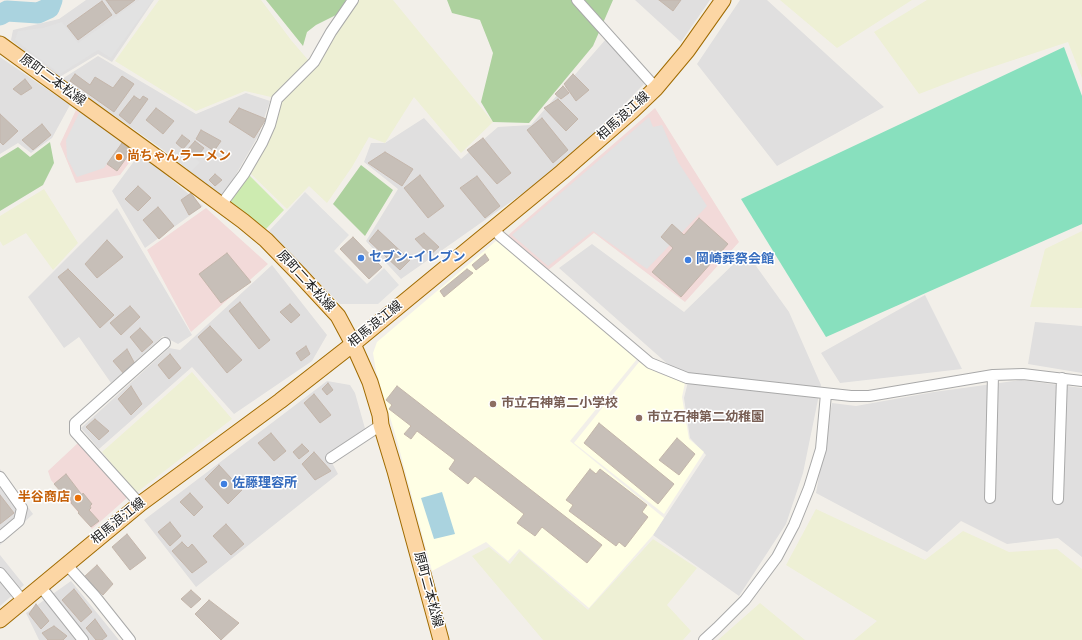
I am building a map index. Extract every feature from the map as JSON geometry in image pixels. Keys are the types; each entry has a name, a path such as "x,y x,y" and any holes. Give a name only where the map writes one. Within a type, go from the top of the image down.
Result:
{"main road":[{"name":"相馬浪江線","path":"0,620 140,504 280,401 353,344 562,172 656,88 687,51 723,0"},
{"name":"原町二本松線","path":"0,44 221,205 266,240 338,316 353,344 370,382 380,415 381,425 396,471 441,640"}],"street":[{"path":"221,205 244,174 262,143 270,125 277,98 314,62 331,32 353,0"},
{"path":"577,0 656,88"},
{"path":"493,228 500,236 650,363 686,378 851,396 869,396 993,375 1023,374 1082,381"},
{"path":"140,504 75,432 75,423 165,343"},
{"path":"990,498 993,375"},
{"path":"1058,499 1062,378"},
{"path":"704,640 745,600 777,557 794,525 809,488 821,448 826,394"},
{"path":"331,458 381,425"},
{"path":"0,477 22,508 19,521 0,537"},
{"path":"67,565 95,596 130,640"},
{"path":"0,573 23,601"},
{"path":"40,587 83,640"}],"shaded area":[{"path":"86,0 154,0 112,62 98,54 58,78 11,40 13,30 59,19"},
{"path":"139,0 153,0 111,58 98,50 60,74 15,40 18,31 43,28 62,22 78,43"},
{"path":"159,0 261,0 309,61 271,97 245,91 196,111 115,61"},
{"path":"358,0 393,0 493,122 461,153 414,97 385,143 369,137 352,167 327,203 309,186 287,209 250,173 280,101 285,94 310,73 338,26"},
{"path":"635,0 710,0 681,42"},
{"path":"740,0 767,0 884,107 777,166 697,64"},
{"path":"780,0 912,0 837,48"},
{"path":"927,0 1082,0 1082,78 1068,42 971,74 919,94 874,32"},
{"path":"606,39 644,84 602,127 539,182 401,279 366,241 398,189 364,162 371,143 385,143 424,118 461,159 498,127 531,125"},
{"path":"98,56 196,114 246,93 270,101 258,136 223,197 162,149 62,79"},
{"path":"0,57 70,105 52,138 31,153 18,143 0,154"},
{"path":"655,108 739,242 685,302 594,233 547,271 506,237"},
{"path":"76,110 138,151 120,175 76,183 60,144"},
{"path":"80,111 124,141 104,168 77,177 67,158 66,140"},
{"path":"649,117 653,127 662,125 678,162 707,206 647,269 593,231 548,266 512,235"},
{"path":"188,152 200,162 191,172 179,161"},
{"path":"140,153 203,206 145,248 112,191"},
{"path":"44,189 78,243 53,270 26,233 3,246 0,241 0,216"},
{"path":"305,192 349,235 334,251 367,284 384,268 399,285 378,304 340,304 269,231"},
{"path":"117,208 192,335 178,344 163,336 111,383 79,337 64,348 28,297"},
{"path":"206,208 268,264 191,332 147,250"},
{"path":"1082,231 1082,308 1030,307 1045,249"},
{"name":"市立石神第二小学校","path":"496,241 637,359 570,441 664,518 653,535 589,608 519,549 508,561 486,542 432,571 396,437 376,371 373,353 377,342"},
{"path":"592,244 684,312 746,252 789,312 821,385 803,473 786,524 739,596 653,535 706,455 690,438 684,398 688,382 559,268"},
{"path":"272,265 327,335 312,361 234,414 192,367 99,449 81,428 169,348 180,350"},
{"path":"925,295 962,369 840,383 821,353"},
{"path":"1035,322 1082,326 1082,373 1028,364"},
{"name":"市立石神第二幼稚園","path":"639,362 658,373 685,383 682,397 689,439 704,452 664,514 574,443"},
{"path":"192,372 232,419 136,493 102,452"},
{"path":"1021,380 1082,388 1082,557 1058,538 1007,544 961,521 927,552 816,493 832,403 856,406 934,392"},
{"path":"327,381 350,385 355,393 366,432 329,457 338,474 196,587 144,520"},
{"path":"79,442 128,497 92,529 51,480 48,471"},
{"path":"0,469 33,514 0,545"},
{"path":"816,509 925,560 963,531 1009,552 1057,549 1082,569 1082,640 854,640 877,621 786,565"},
{"path":"653,539 697,568 667,605 691,631 683,640 543,640 472,556 489,547 510,564 520,551 588,610"},
{"path":"0,555 24,585 0,606"},
{"path":"71,581 119,640 39,640 26,613"},
{"path":"760,603 805,640 718,640"}],"green space":[{"path":"266,0 346,0 342,12 316,25 307,32 303,46"},
{"path":"447,0 613,0 593,46 529,123 493,122 481,102 493,53 480,20 452,13"},
{"path":"1064,47 1082,96 1082,224 826,337 741,199"},
{"path":"50,142 54,163 43,185 0,211 0,158 18,147 30,157"},
{"path":"361,165 393,190 365,236 333,204"},
{"path":"248,174 284,210 265,230 230,202"}],"water":[{"path":"49,0 58,0 54,3 52,10 33,16 0,11 0,4 6,9 46,10"},
{"path":"442,492 455,534 434,539 421,498"}],"building":[{"path":"106,0 135,0 116,14"},
{"path":"659,0 681,0 673,11"},
{"path":"102,1 112,15 78,40 67,26"},
{"path":"75,74 90,85 95,77 113,88 122,76 134,84 114,112 70,81"},
{"path":"573,74 589,90 576,101 564,84"},
{"path":"25,79 32,88 21,95 13,89"},
{"path":"563,86 569,93 561,99 555,94"},
{"path":"134,96 140,100 143,96 148,99 130,124 119,115"},
{"path":"558,99 578,119 566,131 544,108"},
{"path":"156,108 174,121 163,134 146,120"},
{"path":"239,108 266,119 254,138 229,122"},
{"path":"0,114 18,131 3,145 0,142"},
{"path":"542,118 568,150 553,163 527,130"},
{"path":"42,124 51,135 33,150 22,140"},
{"path":"201,130 221,141 214,151 196,139"},
{"path":"182,135 190,141 183,149 176,143"},
{"path":"483,138 511,173 497,184 467,150"},
{"path":"195,141 204,148 197,157 188,149"},
{"name":"尚ちゃんラーメン","path":"122,143 132,150 117,171 107,164"},
{"path":"385,152 413,169 402,186 368,163"},
{"path":"215,174 222,180 215,186 209,180"},
{"path":"420,175 444,206 428,218 404,188"},
{"path":"477,176 500,206 485,218 460,188"},
{"path":"138,186 151,198 138,211 125,199"},
{"path":"191,193 201,207 189,215 181,200"},
{"path":"158,207 174,226 159,239 143,220"},
{"name":"岡崎葬祭会館","path":"699,218 728,244 681,297 652,272 673,248 661,237 672,224 684,235"},
{"path":"378,230 410,260 400,270 369,241"},
{"path":"424,233 439,247 430,255 415,239"},
{"name":"セブン-イレブン","path":"353,237 382,267 369,279 340,249"},
{"path":"107,240 123,257 97,278 85,264"},
{"path":"227,253 251,282 221,303 199,274"},
{"path":"485,254 489,260 476,270 472,265"},
{"path":"68,269 114,315 100,328 58,277"},
{"path":"467,269 473,273 444,297 440,291"},
{"path":"240,302 270,340 259,349 229,311"},
{"path":"290,304 300,315 291,323 280,312"},
{"path":"130,306 140,317 121,335 110,323"},
{"path":"210,326 242,360 227,373 198,337"},
{"path":"140,328 153,342 142,352 130,337"},
{"path":"306,346 310,354 301,361 296,353"},
{"path":"127,349 135,364 124,374 113,361"},
{"path":"170,354 181,368 169,379 158,365"},
{"path":"328,383 333,390 327,395 322,389"},
{"path":"131,386 142,404 131,415 118,399"},
{"path":"397,386 602,545 587,563 542,527 535,536 517,523 524,514 475,476 468,484 449,469 455,460 417,431 411,439 404,434 411,426 389,409 392,405 386,400"},
{"path":"314,394 331,415 320,423 304,403"},
{"path":"95,419 109,431 99,440 86,427"},
{"path":"599,423 674,484 658,504 584,443"},
{"path":"271,433 286,451 274,461 258,443"},
{"path":"677,438 695,454 679,475 659,460"},
{"path":"302,444 309,451 299,459 293,452"},
{"path":"314,452 331,471 315,480 302,464"},
{"name":"佐藤理容所","path":"219,465 242,490 228,504 205,479"},
{"path":"590,469 596,474 600,469 647,505 642,512 648,517 625,547 619,542 616,546 569,511 573,505 566,500"},
{"name":"半谷商店","path":"66,474 82,495 83,493 92,504 89,510 99,521 91,527 78,513 79,512 65,493 63,494 54,484"},
{"path":"190,493 203,507 194,516 180,502"},
{"path":"0,495 14,513 0,524"},
{"path":"170,522 181,536 170,546 158,532"},
{"path":"226,524 244,544 231,555 213,536"},
{"path":"127,534 146,558 130,570 112,547"},
{"path":"182,542 188,548 192,544 207,562 192,573 172,551"},
{"path":"97,565 113,584 103,595 84,577"},
{"path":"74,589 92,612 81,622 62,600"},
{"path":"191,590 201,599 191,608 181,599"},
{"path":"209,600 239,623 221,640 195,614"},
{"path":"36,604 49,621 41,629 29,614"},
{"path":"95,619 107,636 102,640 96,640 86,628"},
{"path":"54,626 67,636 63,640 48,640 42,633"}],"waterway":[{"path":"0,15 7,11 38,13 49,8 52,0"}],"place":[{"name":"尚ちゃんラーメン","path":"119,157"},
{"name":"セブン-イレブン","path":"361,258"},
{"name":"岡崎葬祭会館","path":"688,260"},
{"name":"市立石神第二小学校","path":"493,404"},
{"name":"市立石神第二幼稚園","path":"639,418"},
{"name":"佐藤理容所","path":"224,484"},
{"name":"半谷商店","path":"78,498"}]}
